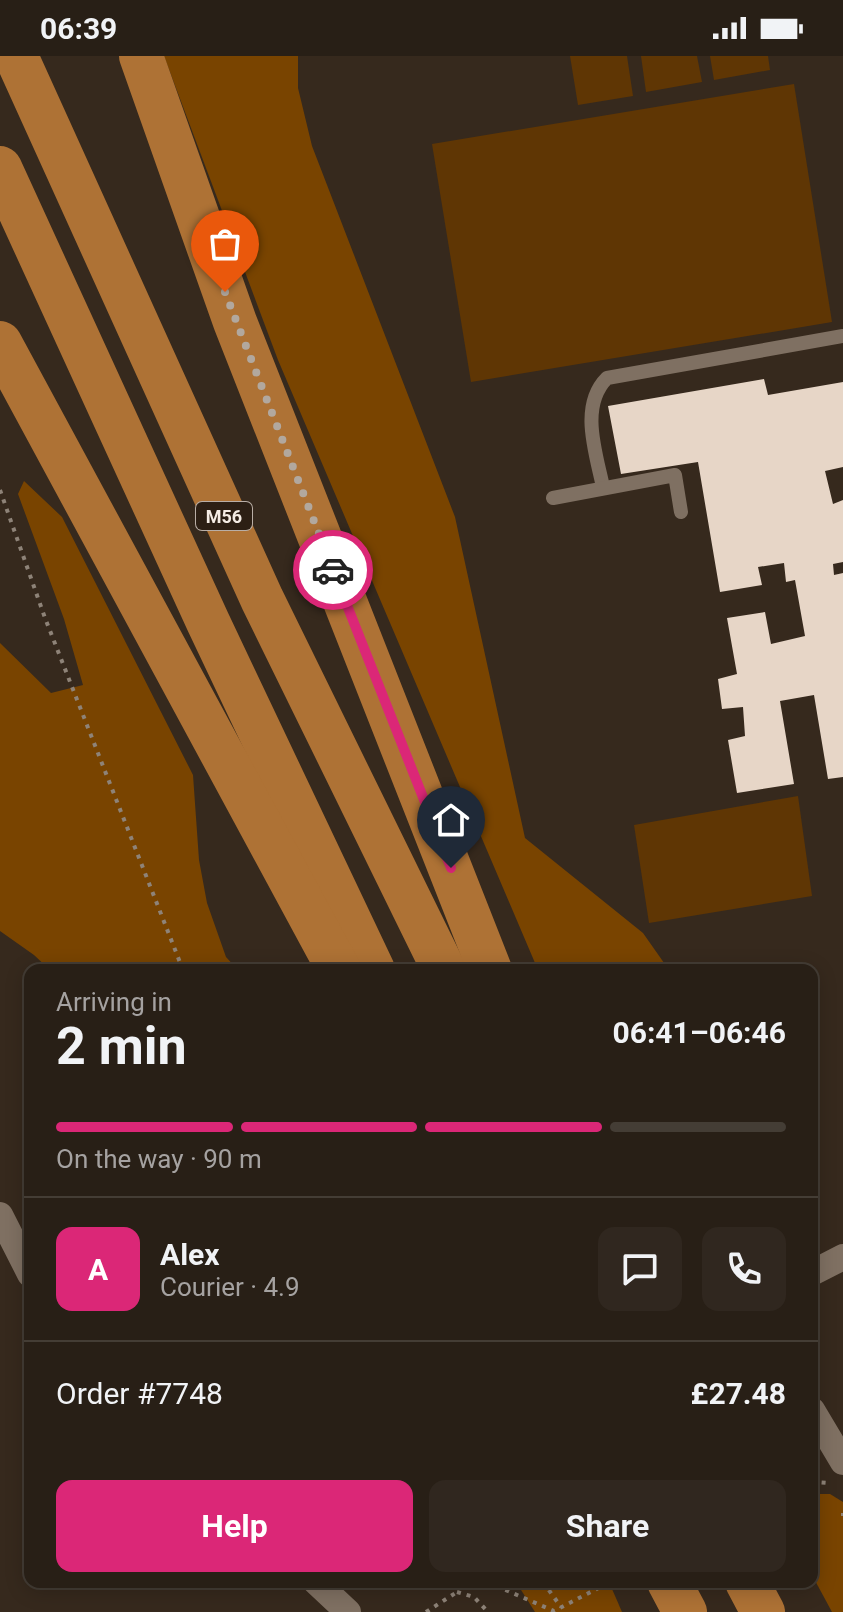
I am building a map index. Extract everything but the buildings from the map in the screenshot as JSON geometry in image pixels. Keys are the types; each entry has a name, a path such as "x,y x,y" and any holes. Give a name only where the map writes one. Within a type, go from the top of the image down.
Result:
{"highway":[{"name":"M56","path":"16,56 262,599 441,964"},
{"path":"141,56 235,322 488,964"},
{"name":"M56","path":"0,168 201,608 370,964"},
{"path":"0,343 336,964"},
{"path":"672,1588 685,1612"},
{"path":"750,1588 763,1612"}],"street":[{"path":"0,1215 24,1259"},
{"path":"818,1270 843,1257"},
{"path":"818,1420 843,1462"},
{"path":"322,1588 348,1612"}],"lane":[{"path":"603,487 591,414 597,393 607,378 843,336"},
{"path":"553,498 675,475 681,512"}],"path":[{"path":"0,490 45,618 181,964"},
{"path":"818,1483 827,1483"},
{"path":"426,1612 459,1588"},
{"path":"501,1588 554,1611 598,1588"},
{"path":"547,1588 561,1607"},
{"path":"457,1592 474,1597 488,1612"}],"shaded area":[{"path":"164,56 298,56 298,88 312,146 455,517 525,838 643,933 665,964 535,964 278,360"},
{"path":"570,56 627,56 633,96 578,105"},
{"path":"641,56 697,56 702,82 646,92"},
{"path":"710,56 768,56 770,70 714,80"},
{"path":"794,84 832,322 471,382 432,144"},
{"path":"24,481 62,517 193,775 199,860 207,903 226,957 232,964 44,964 0,931 0,643 51,693 83,685 64,619 18,494"},
{"path":"798,796 812,896 649,923 634,825"},
{"path":"818,1494 830,1494 843,1502 843,1612 832,1612 818,1586"},
{"path":"520,1588 612,1588 622,1612 535,1612"}],"way so far":[{"path":"225,292 333,570"}],"route":[{"path":"333,570 451,868"}]}
